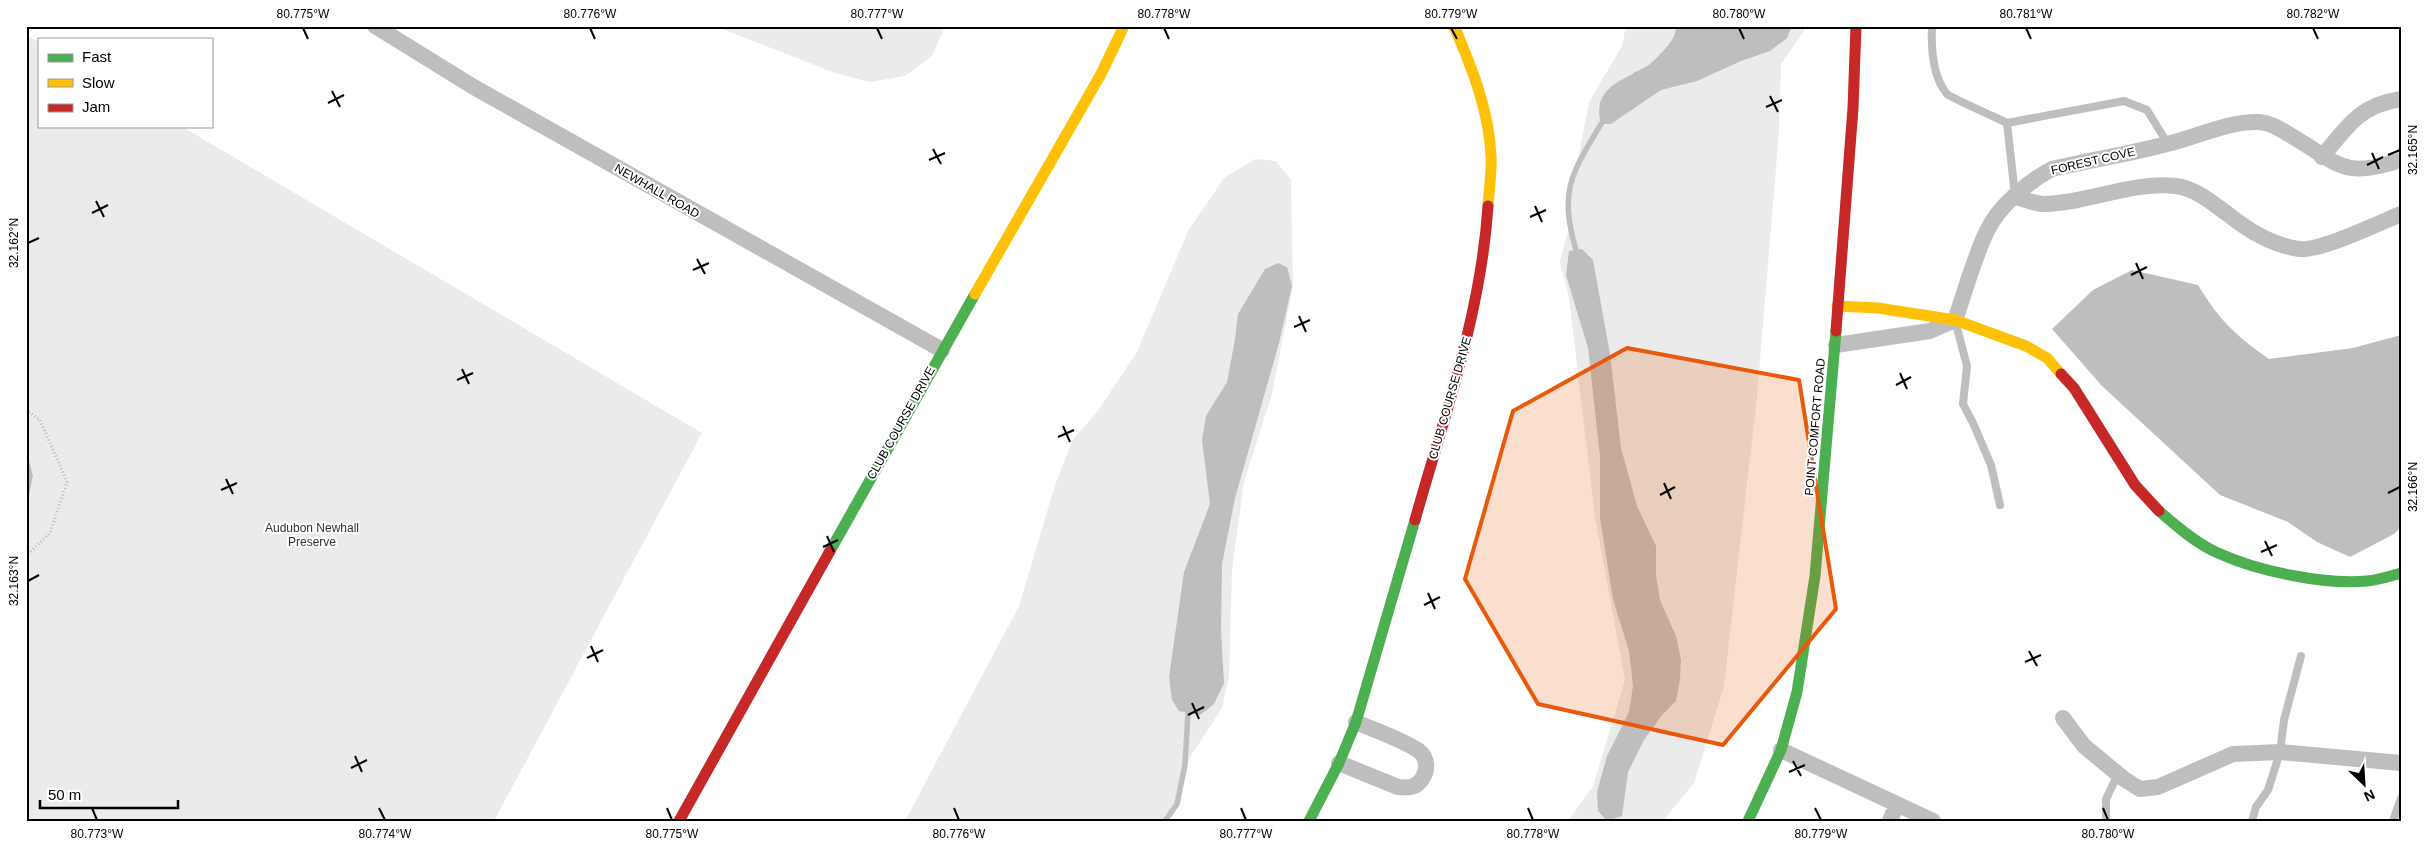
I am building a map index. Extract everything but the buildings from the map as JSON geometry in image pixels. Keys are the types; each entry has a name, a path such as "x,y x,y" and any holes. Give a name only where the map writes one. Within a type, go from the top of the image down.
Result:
{"street":[{"name":"NEWHALL ROAD","path":"376,26 480,91 942,350"},
{"name":"CLUB COURSE DRIVE","path":"679,821 942,350 1101,74 1124,26"},
{"name":"CLUB COURSE DRIVE","path":"1309,821 1339,763 1356,722 1470,325 1486,235 1490,157 1486,114 1473,70 1454,26"},
{"name":"POINT COMFORT ROAD","path":"1748,821 1781,750 1797,692 1815,576 1836,345 1837,306 1853,108 1856,26"},
{"path":"2322,157 2361,112 2385,101 2401,98"},
{"name":"FOREST COVE","path":"1955,320 1988,229 2015,197 2040,176 2052,169 2168,144 2239,124 2260,122 2273,124 2322,157 2354,169 2367,170 2401,160"},
{"path":"2015,197 2043,204 2161,185 2178,186 2202,196 2256,234 2283,245 2301,249 2312,248 2353,234 2401,214"},
{"path":"1837,306 1878,308 1955,320 2026,346 2046,358 2078,395 2135,485 2152,505 2175,525 2217,552 2280,574 2333,580 2368,581 2401,573"},
{"path":"1836,345 1930,331 1955,320"},
{"path":"2063,718 2084,746 2118,774 2140,789 2158,787 2233,754 2280,752 2401,763"},
{"path":"1339,763 1398,788 1418,785 1425,775 1427,765 1420,752 1356,722"},
{"path":"1781,750 1933,821"},
{"path":"1890,821 1897,804"}],"lane":[{"path":"1932,26 1931,51 1938,77 1948,95 2007,123 2124,101 2147,110 2168,144"},
{"path":"2007,123 2015,197"},
{"path":"1955,320 1967,366 1963,404 1974,423 1991,465 2000,505"},
{"path":"2252,821 2256,807 2268,790 2280,752 2284,720 2301,656"},
{"path":"2106,821 2106,799 2118,774"},
{"path":"2393,821 2401,798"}],"path":[{"path":"1635,72 1648,99"},
{"path":"26,410 40,420 67,482 50,533 26,556"}],"highlighted area":[{"path":"1627,348 1799,380 1836,609 1723,745 1538,704 1465,579 1513,411"}],"green space":[{"path":"715,26 945,26 932,56 905,76 870,82 835,73"},
{"path":"1626,26 1804,26 1804,31 1781,64 1779,132 1757,396 1724,686 1694,783 1663,821 1568,821 1593,786 1625,680 1595,517 1569,298 1560,262 1569,227 1568,191 1577,164 1589,102 1622,46"},
{"name":"Audubon Newhall Preserve","path":"26,35 38,41 38,128 184,128 702,433 494,821 26,821 26,510 33,476 26,448"},
{"path":"1255,159 1276,161 1291,180 1293,286 1272,394 1244,482 1232,570 1229,676 1222,708 1185,765 1177,804 1165,821 905,821 1019,606 1055,485 1072,441 1097,412 1137,352 1188,231 1224,178"}],"shaded area":[{"path":"1676,26 1792,26 1787,38 1770,51 1741,61 1697,81 1661,90 1611,124 1601,124 1599,111 1605,93 1620,80 1654,61 1670,42 1675,33"},
{"path":"1582,249 1593,260 1610,354 1621,448 1637,506 1656,546 1656,575 1660,600 1676,636 1681,660 1676,701 1662,715 1644,740 1628,772 1622,816 1607,821 1598,811 1597,792 1607,756 1629,712 1633,686 1629,651 1613,599 1600,518 1600,457 1588,348 1566,275 1569,251"},
{"path":"1278,263 1287,267 1292,286 1279,343 1235,498 1222,564 1221,630 1224,683 1214,704 1200,715 1179,711 1172,700 1169,677 1184,572 1210,504 1202,440 1206,416 1227,382 1238,314 1265,269"},
{"path":"2132,270 2198,285 2221,318 2269,359 2353,348 2401,335 2401,527 2394,534 2350,557 2317,542 2288,522 2220,495 2102,386 2052,329 2093,290"},
{"path":"26,448 33,476 26,510"}],"waterway":[{"path":"1576,250 1569,212 1571,184 1575,170 1601,124"},
{"path":"1165,821 1177,804 1185,765 1188,713"}],"traffic: fast":[{"path":"830,551 975,294"},
{"path":"1748,821 1781,750 1797,692 1815,576 1836,331"},
{"path":"2159,511 2202,545 2234,560 2271,571 2311,579 2350,582 2376,580 2401,573"},
{"path":"1309,821 1339,763 1356,722 1415,520"}],"traffic: slow":[{"path":"975,294 1101,74 1124,26"},
{"path":"1454,26 1473,73 1487,122 1491,162 1488,206"},
{"path":"1837,306 1878,308 1955,320 2026,346 2047,358 2061,374"}],"traffic: jam":[{"path":"1836,331 1853,108 1856,26"},
{"path":"1415,520 1460,365 1478,286 1488,206"},
{"path":"2061,374 2074,388 2135,485 2159,511"},
{"path":"679,821 830,551"}]}
